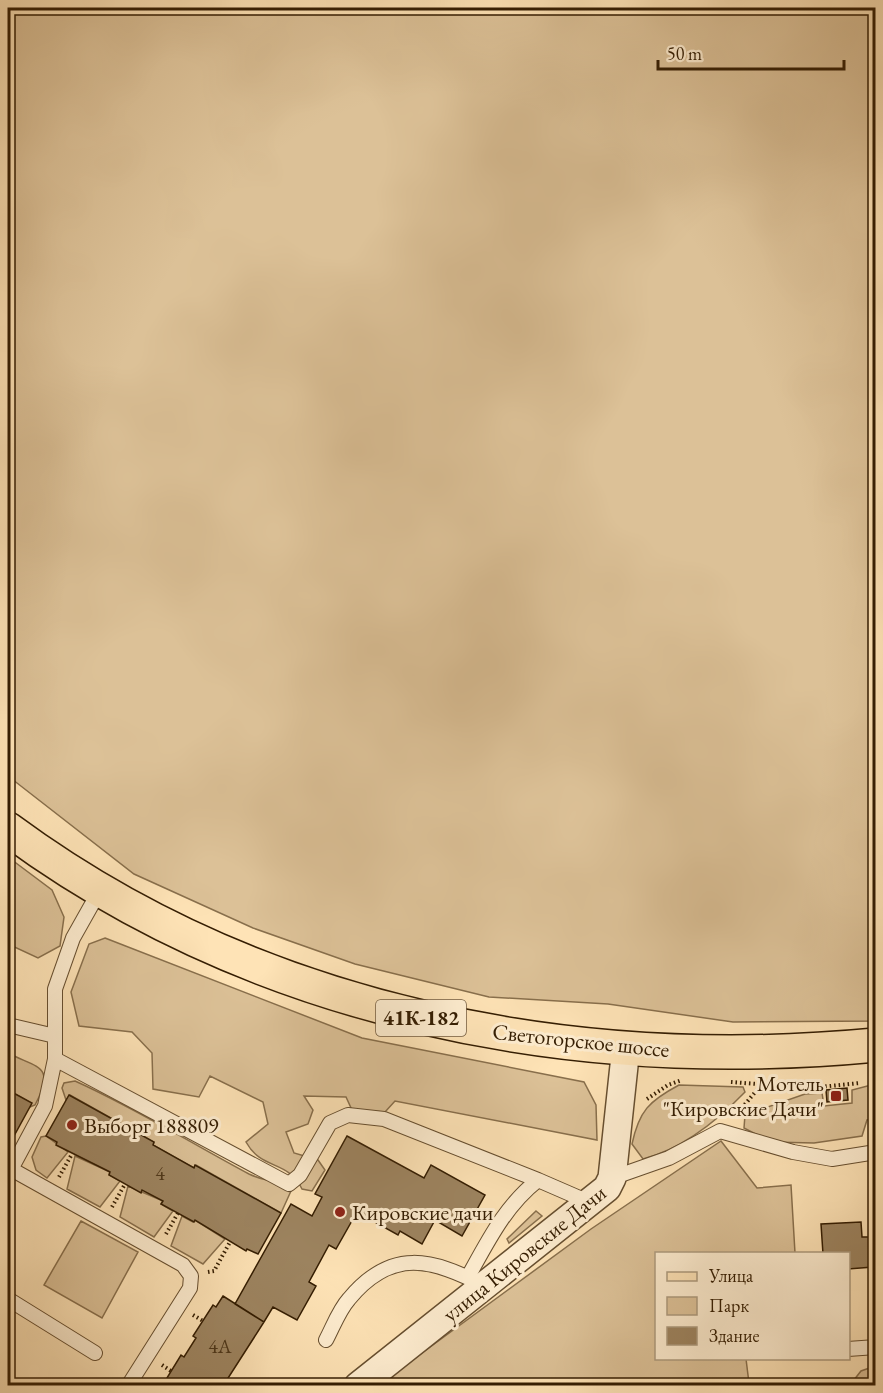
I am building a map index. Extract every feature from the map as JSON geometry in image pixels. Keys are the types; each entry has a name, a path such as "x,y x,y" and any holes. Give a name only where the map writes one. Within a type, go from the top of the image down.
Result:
{"main road":[{"name":"Светогорское шоссе","path":"8,829 38,852 141,914 244,961 334,995 424,1019 504,1033 672,1051 784,1051 876,1045"}],"street":[{"name":"улица Кировские Дачи","path":"358,1386 476,1282 591,1203 607,1188 612,1178 626,1047"}],"lane":[{"path":"100,890 73,938 55,989 55,1059 45,1106 9,1172 183,1265 190,1276 190,1288 128,1386"},
{"path":"8,1025 55,1036"},
{"path":"55,1059 289,1184 300,1175 330,1123 348,1115 384,1119 591,1203"},
{"path":"612,1178 669,1158 720,1131 793,1152 832,1159 876,1152"},
{"path":"326,1340 348,1299 385,1267 415,1262 449,1268 476,1282 501,1217 518,1196 538,1180"},
{"path":"8,1299 95,1353"},
{"path":"850,1349 876,1347"}],"path":[{"path":"645,1102 651,1095 668,1085 686,1080"},
{"path":"727,1082 810,1088 860,1083"},
{"path":"720,1131 762,1084"},
{"path":"190,1276 214,1270 230,1242"}],"green space":[{"path":"8,8 875,8 875,1021 733,1022 608,1004 489,997 355,964 253,928 134,874 8,776"},
{"path":"8,857 52,890 64,917 60,946 38,958 8,944"},
{"path":"105,938 362,1038 584,1082 596,1105 597,1140 395,1101 385,1112 352,1110 346,1097 304,1096 313,1110 308,1124 286,1132 294,1153 318,1160 325,1170 312,1191 302,1189 289,1173 259,1157 246,1142 268,1124 263,1102 210,1076 199,1097 153,1089 152,1053 132,1032 79,1026 71,992 89,944"},
{"path":"8,1053 35,1065 44,1074 44,1082 35,1105 30,1107 31,1103 8,1090"},
{"path":"75,1081 141,1114 249,1174 287,1188 291,1191 281,1213 196,1165 194,1168 153,1145 154,1142 70,1095 66,1100 62,1088 64,1083"},
{"path":"875,1084 875,1118 867,1120 862,1136 814,1143 771,1142 744,1128 745,1115 805,1094 822,1093 824,1106 852,1103 852,1090"},
{"path":"679,1085 743,1087 745,1092 723,1113 685,1141 643,1159 632,1144 638,1123 653,1102"},
{"path":"46,1136 68,1152 47,1178 36,1170 32,1157 41,1137"},
{"path":"721,1141 757,1188 791,1185 795,1252 655,1252 655,1360 746,1360 749,1383 754,1385 377,1386 591,1229"},
{"path":"75,1156 110,1172 109,1175 120,1181 100,1207 67,1189"},
{"path":"128,1186 163,1201 161,1204 173,1211 154,1237 120,1217"},
{"path":"536,1211 542,1216 509,1243 507,1239"},
{"path":"182,1216 193,1222 195,1220 225,1239 203,1264 171,1246"},
{"path":"81,1221 138,1252 102,1318 44,1285"},
{"path":"875,1366 875,1385 850,1385 861,1371"}],"building":[{"path":"847,1088 848,1100 827,1102 826,1090"},
{"path":"8,1090 32,1103 8,1147"},
{"path":"69,1095 154,1142 153,1145 194,1168 195,1165 281,1213 258,1254 247,1249 246,1251 195,1220 194,1222 161,1204 163,1201 142,1190 141,1193 109,1175 110,1172 56,1145 57,1142 46,1136"},
{"path":"347,1136 424,1178 431,1165 485,1195 462,1236 435,1220 422,1244 400,1231 398,1235 357,1212 336,1249 329,1245 309,1282 316,1286 297,1320 273,1307 264,1322 235,1304 291,1204 312,1216 322,1197 315,1194"},
{"path":"861,1222 862,1237 872,1237 873,1267 850,1269 850,1252 823,1252 821,1224"},
{"path":"223,1296 264,1322 223,1386 162,1386 181,1355 184,1357 196,1338 193,1336 213,1305 216,1307"}],"place":[{"name":"Мотель \"Кировские Дачи\"","path":"836,1096"},
{"name":"Выборг 188809","path":"72,1125"},
{"name":"Кировские дачи","path":"340,1212"}]}
